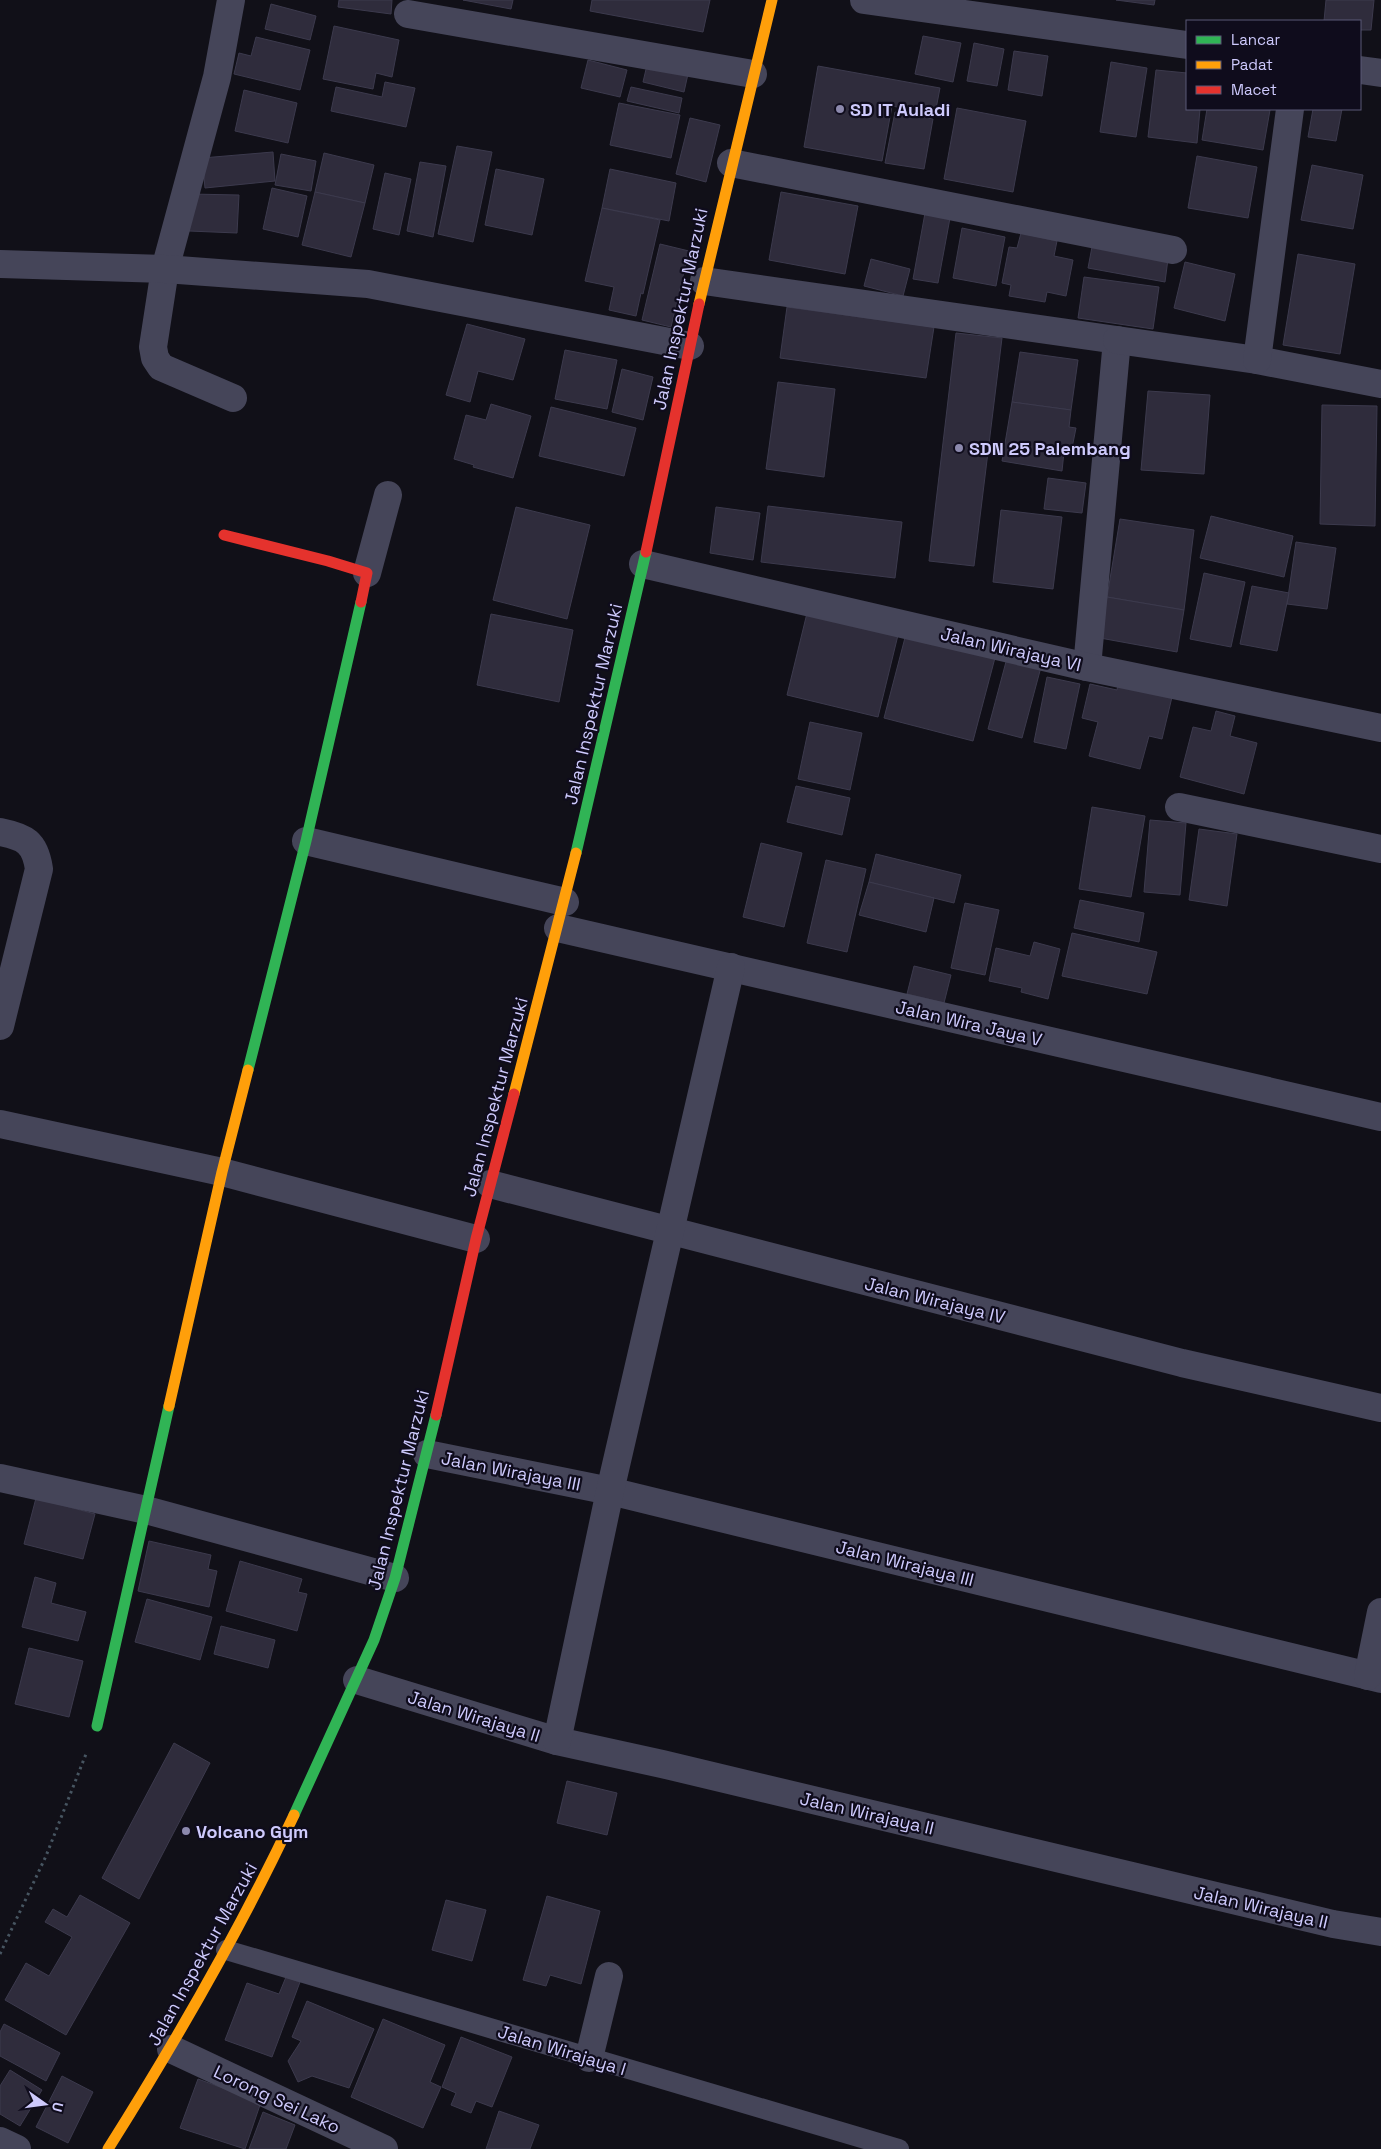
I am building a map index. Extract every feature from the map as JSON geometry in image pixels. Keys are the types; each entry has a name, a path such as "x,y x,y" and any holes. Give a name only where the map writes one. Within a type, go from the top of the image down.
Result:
{"street":[{"path":"231,0 217,77 165,269 153,348 155,358 161,367 232,398"},
{"name":"Jalan Inspektur Marzuki","path":"108,2149 171,2050 273,1860 374,1640 395,1578 428,1454 476,1239 562,915 643,564 731,163 772,0"},
{"path":"864,0 1186,45"},
{"path":"408,14 754,74"},
{"path":"1361,70 1381,73"},
{"path":"1258,360 1290,110"},
{"path":"731,163 1173,250"},
{"path":"0,264 165,269 368,284 690,346"},
{"path":"704,281 1258,360 1381,384"},
{"path":"1087,666 1117,340"},
{"path":"97,1726 222,1172 306,841 367,574 388,495"},
{"path":"224,535 328,561 367,574"},
{"name":"Jalan Wirajaya VI","path":"643,564 1087,666 1381,728"},
{"path":"1179,807 1381,849"},
{"path":"0,832 18,836 31,844 37,856 39,870 0,1026"},
{"name":"Jalan Wira Jaya V","path":"306,841 562,915 731,967 1381,1118"},
{"path":"556,1740 669,1230 731,967"},
{"path":"0,1124 222,1172 476,1239"},
{"name":"Jalan Wirajaya IV","path":"490,1184 1182,1363 1381,1408"},
{"name":"Jalan Wirajaya III","path":"428,1454 610,1491 1375,1678"},
{"path":"0,1478 146,1510 395,1578"},
{"path":"1375,1678 1381,1612"},
{"name":"Jalan Wirajaya II","path":"356,1680 556,1740 1333,1924 1381,1932"},
{"path":"589,2058 609,1976"},
{"name":"Lorong Sei Lako","path":"171,2050 384,2149"},
{"path":"0,2141 17,2149"}],"lane":[{"name":"Jalan Wirajaya I","path":"226,1950 899,2149"}],"path":[{"path":"0,1954 46,1856 97,1726"}],"building":[{"path":"339,0 392,0 391,14 338,7"},
{"path":"463,0 513,0 511,9"},
{"path":"592,0 710,0 703,32 590,11"},
{"path":"1116,0 1155,0 1154,5"},
{"path":"1326,0 1374,0 1371,30 1361,30 1361,20 1324,20"},
{"path":"271,4 316,16 310,40 265,29"},
{"path":"334,26 399,40 392,77 376,73 373,89 323,79"},
{"path":"923,36 961,43 953,82 915,74"},
{"path":"256,37 310,50 300,90 234,74 239,53 251,56"},
{"path":"974,43 1004,49 997,86 967,81"},
{"path":"1014,51 1048,56 1042,96 1008,90"},
{"path":"588,60 627,70 620,97 581,88"},
{"path":"1111,62 1147,68 1136,137 1100,132"},
{"path":"647,65 688,74 684,92 643,82"},
{"path":"818,66 940,88 935,114 892,106 882,161 804,147"},
{"path":"1156,70 1186,73 1186,110 1200,110 1197,143 1148,137"},
{"path":"385,82 415,88 406,127 331,111 336,87 382,97"},
{"path":"631,87 682,98 679,113 627,101"},
{"path":"244,90 297,103 288,143 235,131"},
{"path":"619,103 680,115 671,158 610,145"},
{"path":"957,108 1026,121 1013,192 944,179"},
{"path":"1207,110 1270,110 1263,150 1202,140"},
{"path":"1313,110 1342,110 1336,141 1308,137"},
{"path":"895,112 933,119 924,169 885,163"},
{"path":"690,118 720,125 706,182 676,174"},
{"path":"457,146 492,152 473,242 438,234"},
{"path":"273,152 275,181 205,188 202,158"},
{"path":"324,153 374,165 365,203 315,192"},
{"path":"281,154 316,161 311,191 275,185"},
{"path":"1197,156 1257,167 1248,218 1188,208"},
{"path":"420,162 446,166 433,237 407,231"},
{"path":"1312,165 1363,175 1353,229 1301,220"},
{"path":"496,169 544,179 532,235 485,225"},
{"path":"610,169 676,183 669,221 602,208"},
{"path":"385,173 411,179 399,235 373,229"},
{"path":"272,188 307,196 298,237 263,229"},
{"path":"315,192 365,203 351,257 302,245"},
{"path":"781,192 858,206 845,274 769,260"},
{"path":"190,194 239,195 237,233 189,231"},
{"path":"602,208 660,220 636,316 609,310 614,287 585,281"},
{"path":"925,213 950,218 938,283 913,279"},
{"path":"962,228 1005,237 996,286 953,278"},
{"path":"1021,233 1057,241 1054,256 1073,260 1066,296 1047,292 1045,302 1009,296 1011,285 1002,283 1009,247 1017,248"},
{"path":"660,244 689,251 671,327 642,320"},
{"path":"1092,247 1168,259 1165,282 1088,268"},
{"path":"1298,254 1355,264 1340,354 1283,345"},
{"path":"871,259 910,269 903,296 864,286"},
{"path":"1185,262 1235,274 1225,321 1174,308"},
{"path":"1084,277 1159,287 1153,329 1078,318"},
{"path":"787,307 934,327 926,378 780,358"},
{"path":"467,324 525,339 513,380 478,371 470,402 446,395"},
{"path":"956,333 1002,338 974,566 929,561"},
{"path":"565,350 617,360 607,409 555,399"},
{"path":"1020,352 1078,360 1071,410 1012,402"},
{"path":"622,369 653,377 643,420 612,412"},
{"path":"778,382 835,389 824,477 766,469"},
{"path":"1148,391 1210,395 1204,474 1141,470"},
{"path":"1012,402 1071,410 1069,427 1076,428 1071,453 1064,452 1062,471 1002,461"},
{"path":"491,404 531,416 513,478 473,467 474,465 454,459 466,415 486,420"},
{"path":"1322,405 1377,406 1375,526 1320,524"},
{"path":"551,407 636,428 624,476 539,456"},
{"path":"1048,478 1086,483 1082,513 1044,509"},
{"path":"768,506 902,522 895,578 761,562"},
{"path":"516,507 590,525 567,619 493,600"},
{"path":"716,507 760,513 753,560 710,553"},
{"path":"1001,510 1062,517 1053,589 993,582"},
{"path":"1211,516 1293,536 1284,577 1200,558"},
{"path":"1120,519 1194,530 1184,610 1107,597"},
{"path":"1296,542 1336,548 1327,609 1287,604"},
{"path":"1204,573 1245,582 1231,647 1190,639"},
{"path":"1252,586 1289,593 1277,651 1240,644"},
{"path":"1107,597 1184,610 1177,652 1100,638"},
{"path":"808,609 899,631 878,717 787,695"},
{"path":"491,614 573,630 559,702 477,685"},
{"path":"907,630 996,654 973,741 884,718"},
{"path":"1007,658 1041,667 1022,738 988,729"},
{"path":"1047,677 1080,684 1066,749 1034,742"},
{"path":"1090,684 1117,690 1118,684 1172,697 1162,739 1149,736 1140,769 1089,756 1098,722 1082,718"},
{"path":"1216,711 1235,716 1230,736 1257,743 1244,794 1180,777 1193,727 1211,731"},
{"path":"810,722 862,733 850,790 798,779"},
{"path":"796,786 850,798 842,835 787,822"},
{"path":"1092,807 1145,816 1131,897 1079,889"},
{"path":"1150,820 1186,823 1180,895 1144,892"},
{"path":"1199,829 1237,834 1227,906 1189,900"},
{"path":"761,843 802,853 784,927 743,917"},
{"path":"876,854 961,875 954,903 869,882"},
{"path":"826,860 866,869 847,952 807,943"},
{"path":"869,882 934,898 926,932 859,915"},
{"path":"1080,900 1144,913 1139,942 1074,928"},
{"path":"965,903 999,910 985,975 951,968"},
{"path":"1072,933 1157,952 1147,994 1062,976"},
{"path":"1034,942 1060,949 1048,999 1021,992 1022,988 989,981 996,948 1030,956"},
{"path":"914,966 951,975 944,1003 907,994"},
{"path":"36,1498 95,1514 83,1559 24,1544"},
{"path":"149,1541 211,1555 208,1569 217,1571 209,1607 138,1591"},
{"path":"240,1561 302,1579 298,1592 307,1594 297,1631 226,1611"},
{"path":"35,1577 56,1583 51,1603 86,1612 78,1641 22,1627"},
{"path":"147,1599 212,1617 200,1660 135,1642"},
{"path":"221,1626 275,1640 268,1668 214,1654"},
{"path":"29,1648 83,1661 69,1717 15,1704"},
{"path":"174,1743 210,1763 139,1899 102,1878"},
{"path":"567,1781 617,1793 607,1835 557,1823"},
{"path":"80,1895 130,1923 66,2035 5,2000 26,1963 49,1976 72,1937 45,1922 53,1909 67,1917"},
{"path":"547,1896 600,1911 581,1984 550,1975 546,1986 523,1980"},
{"path":"446,1900 486,1910 472,1961 432,1950"},
{"path":"286,1977 300,1982 272,2057 225,2040 247,1983 279,1994"},
{"path":"307,2001 374,2029 349,2088 312,2076 298,2082 288,2061 301,2041 292,2037"},
{"path":"383,2019 445,2045 430,2082 441,2087 423,2128 351,2097"},
{"path":"4,2024 60,2053 46,2081 0,2056 0,2032"},
{"path":"461,2037 512,2057 492,2107 476,2101 471,2113 451,2105 456,2093 442,2087"},
{"path":"10,2070 42,2090 20,2126 0,2114 0,2086"},
{"path":"62,2076 93,2092 68,2143 36,2127"},
{"path":"198,2079 261,2102 245,2149 180,2128"},
{"path":"499,2111 539,2125 530,2149 486,2149"},
{"path":"263,2112 295,2125 286,2149 249,2149"}],"traffic: fast":[{"path":"576,853 646,552"},
{"path":"248,1070 306,841 361,602"},
{"path":"97,1726 169,1406"},
{"path":"294,1815 374,1640 395,1578 436,1415"}],"traffic: slow":[{"path":"699,304 772,0"},
{"path":"514,1094 576,853"},
{"path":"169,1406 222,1172 248,1070"},
{"path":"108,2149 206,1985 252,1901 294,1815"}],"traffic: jam":[{"path":"646,552 699,304"},
{"path":"224,535 328,561 367,573 361,602"},
{"path":"436,1415 476,1239 514,1094"}],"place":[{"name":"SD IT Auladi","path":"840,109"},
{"name":"SDN 25 Palembang","path":"959,448"},
{"name":"Volcano Gym","path":"186,1831"}]}
